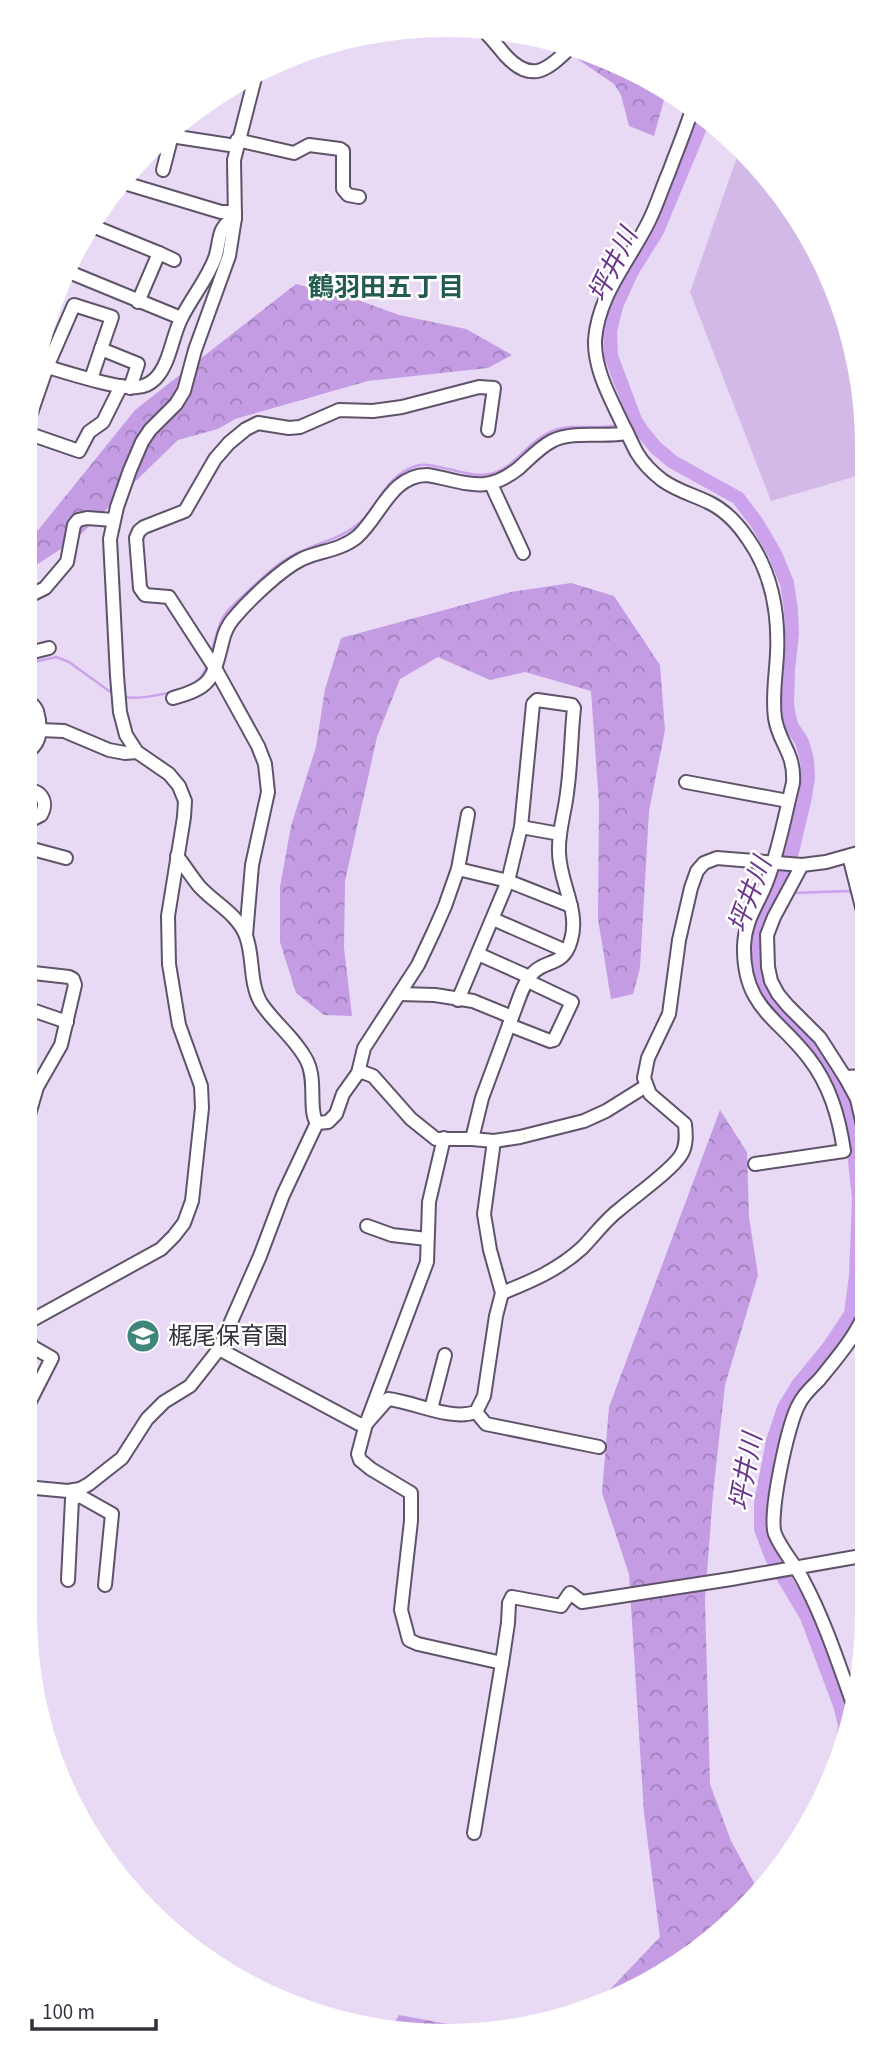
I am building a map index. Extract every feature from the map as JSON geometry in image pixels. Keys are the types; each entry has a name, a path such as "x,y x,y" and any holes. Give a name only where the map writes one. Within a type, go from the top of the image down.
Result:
{"street":[{"path":"492,39 513,63 529,72 553,65 564,54"},
{"path":"37,1318 161,1249 174,1236 189,1213 192,1201 202,1108 201,1086 180,1025 169,964 168,916 185,801 179,786 169,774 137,752 126,735 120,712 110,539 113,520 142,442 184,391 195,350 229,256 234,235 233,174 237,143 253,86"},
{"path":"689,117 650,220 603,302 595,342 603,380 638,455 659,478 674,488 724,511 750,541 763,565 776,610 777,654 773,702 775,720 794,770 793,783 774,864 747,926 744,961 754,996 768,1017 808,1057 824,1080 839,1120 844,1151 755,1164"},
{"path":"178,137 294,153 309,145 340,149 343,151 343,189 348,195 359,197"},
{"path":"163,170 170,144"},
{"path":"131,185 235,215"},
{"path":"45,366 126,387 139,387 149,383 163,368 181,318 210,268 222,229 235,215"},
{"path":"99,230 174,260"},
{"path":"138,302 159,253"},
{"path":"75,274 181,318"},
{"path":"47,357 74,305 112,317 92,379"},
{"path":"37,437 79,451 89,432 103,422 138,364 101,349"},
{"path":"317,1123 313,1117 313,1080 310,1068 300,1049 260,1000 255,988 246,935 252,865 268,792 265,764 211,662 169,597 145,595 140,587 136,538 144,527 185,512 215,458 246,429 258,423 300,427 339,410 373,411 402,407 479,387 494,388 488,430"},
{"path":"173,698 193,693 203,687 211,662 233,620 286,569 356,538 399,485 421,475 466,484 491,484 514,471 553,440 574,435 615,436 624,426"},
{"path":"491,484 523,553"},
{"path":"37,591 45,588 67,562 74,525 78,520 113,520"},
{"path":"37,651 50,648"},
{"path":"458,1000 508,881 521,827 533,704 537,700 572,705 574,708 567,793 558,848 559,867 574,926 570,944 562,957 535,971 528,978 482,1098 472,1139"},
{"path":"37,711 40,730 37,741"},
{"path":"37,731 64,731 109,750 125,754 137,752"},
{"path":"686,782 788,801"},
{"path":"37,792 44,798 45,805 41,816 37,818"},
{"path":"317,1123 332,1120 343,1094 358,1073 363,1048 418,965 445,906 458,869 468,814"},
{"path":"521,827 560,834"},
{"path":"37,850 66,858"},
{"path":"502,1293 543,1276 561,1265 584,1246 610,1216 682,1154 687,1137 685,1124 650,1094 644,1078 648,1058 669,1014 679,940 697,871 704,863 717,858 799,865 826,862 855,854"},
{"path":"177,856 200,886 239,923 246,935"},
{"path":"849,856 855,880"},
{"path":"799,865 767,935 771,981 788,1006 820,1038 855,1095"},
{"path":"458,869 508,881 571,906"},
{"path":"493,919 566,951"},
{"path":"399,994 435,995 473,1001 550,1041 554,1040 571,1000 478,954"},
{"path":"37,973 61,975 72,979 75,985 58,1053 37,1078"},
{"path":"37,1012 66,1022"},
{"path":"358,1073 373,1076 411,1119 436,1139 494,1141 584,1121 606,1111 646,1086"},
{"path":"845,1077 855,1077"},
{"path":"68,1580 72,1499 118,1462 147,1419 164,1402 190,1386 219,1349 288,1184 317,1123"},
{"path":"444,1138 429,1202 427,1262 366,1424 358,1454 360,1460 370,1469 411,1493 411,1521 401,1609 409,1640 502,1663"},
{"path":"219,1349 359,1424 366,1424 388,1399 457,1415 476,1412 484,1396 502,1293 490,1250 484,1214 494,1141"},
{"path":"367,1226 392,1235 427,1239"},
{"path":"848,1690 824,1624 803,1578 791,1568 774,1532 781,1466 790,1427 799,1404 855,1332"},
{"path":"37,1351 52,1358 37,1387"},
{"path":"431,1409 445,1355"},
{"path":"476,1412 486,1424 599,1447"},
{"path":"37,1488 80,1492 112,1514 105,1585"},
{"path":"474,1833 512,1597 561,1605 570,1593 582,1602 855,1557"}],"shaded area":[{"path":"736,158 771,197 800,241 834,314 852,393 855,477 771,501 690,292"}],"green space":[{"path":"575,57 627,79 664,100 654,136 629,126 621,95 614,84"},
{"path":"296,284 358,300 399,315 466,329 512,355 488,368 368,381 235,419 218,429 178,440 75,540 37,564 37,531 135,410"},
{"path":"571,583 614,596 660,665 665,730 649,811 640,968 633,994 611,999 598,919 599,804 591,691 525,672 490,680 438,657 400,679 377,737 345,881 344,948 352,1016 324,1015 296,993 280,942 280,887 291,826 316,747 325,689 341,638 511,592"},
{"path":"720,1110 747,1152 749,1217 758,1275 725,1385 713,1494 705,1599 710,1784 731,1841 755,1884 695,1940 651,1969 609,1990 660,1937 644,1813 629,1574 602,1493 609,1407"},
{"path":"399,2015 447,2024 419,2023 395,2021"}],"waterway":[{"name":"坪井川","path":"701,126 657,231 632,271 616,306 610,331 611,356 635,420 642,431 656,448 673,462 738,498 775,554 787,583 792,633 787,706 791,725 802,742 808,777 792,852 761,921 756,940 756,971 769,1000 782,1017 812,1045 835,1077 846,1108 855,1162"},
{"path":"625,423 635,420"},
{"path":"211,653 221,622 235,603 287,559 338,537 357,525 396,477 405,471 416,466 432,465 471,474 490,474 506,467 534,442 550,432 567,428 618,425"},
{"path":"37,661 56,657 69,662 115,693"},
{"path":"124,697 151,696 183,688 199,679 207,666"},
{"path":"793,893 849,891 855,896"},
{"path":"774,892 783,892"},
{"name":"坪井川","path":"842,1715 807,1617 772,1558 761,1529 761,1503 773,1441 784,1408 851,1314 855,1284"}],"place":[{"name":"梶尾保育園","path":"143,1336"}],"district":[{"name":"鶴羽田五丁目","path":"386,287"}]}
